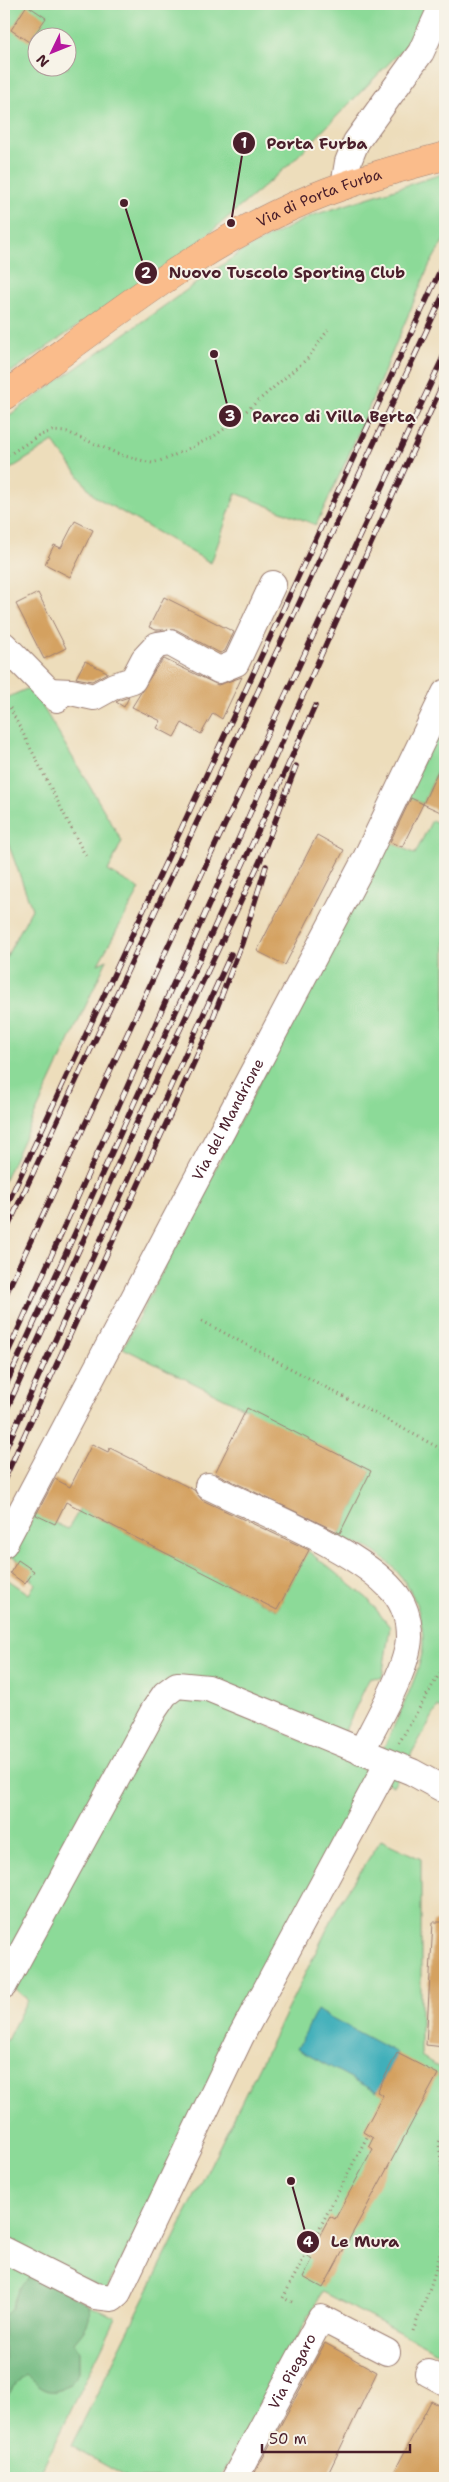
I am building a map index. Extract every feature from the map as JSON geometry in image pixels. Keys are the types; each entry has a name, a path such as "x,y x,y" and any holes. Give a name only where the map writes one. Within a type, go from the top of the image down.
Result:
{"main road":[{"name":"Via di Porta Furba","path":"4,396 150,290 206,254 286,210 344,186 445,156"}],"street":[{"path":"344,186 349,157 356,142 416,59 429,38 443,4"},
{"path":"4,645 53,695 71,692 94,697 114,686 133,680 144,658 157,644 170,643 219,670 236,663 273,584"},
{"name":"Via del Mandrione","path":"4,1544 364,862 445,693"},
{"path":"208,1486 304,1532 350,1557 384,1582 401,1602 408,1625 407,1652 361,1752"},
{"path":"4,1985 147,1722 170,1688 187,1684 208,1688 412,1772 445,1790"},
{"path":"4,2250 95,2296 112,2298 118,2293 237,2044 388,1763"},
{"name":"Via Piegaro","path":"235,2478 321,2318 387,2352"}],"path":[{"path":"4,458 38,436 52,431 67,432 121,456 152,463 166,459 213,437 230,424 308,358 328,330"},
{"path":"10,708 86,857"},
{"path":"202,1321 443,1450 445,1458"},
{"path":"388,1763 445,1664"},
{"path":"445,2127 439,2143 442,2178 445,2181"},
{"path":"292,2302 283,2298 368,2135"},
{"path":"413,2331 431,2285 443,2244 443,2217 445,2214"}],"green space":[{"path":"4,4 426,4 407,45 290,164 199,242 4,377"},
{"path":"445,173 445,238 429,266 347,459 316,525 236,493 211,563 94,496 53,442 4,473 4,419 242,251 311,216"},
{"path":"31,687 122,841 108,871 140,889 98,964 107,960 4,1181 4,961 32,909 4,832 4,699"},
{"path":"445,714 445,773 438,770 423,804 406,796"},
{"path":"432,820 445,827 445,1711 438,1707 393,1786 372,1774 106,2290 4,2240 4,2040 7,2040 27,2000 13,1987 4,1985 4,1577 29,1594 35,1584 18,1560 12,1557 35,1514 68,1529 80,1509 277,1610 308,1551 367,1598 390,1627 382,1678 370,1677 342,1737 173,1681 372,1773 410,1690 417,1672 423,1645 420,1616 416,1603 402,1578 382,1557 370,1549 337,1539 371,1471 123,1348 385,839 415,854"},
{"path":"381,1840 421,1859 421,2056 442,2069 445,2068 445,2356 322,2292 220,2478 128,2478 71,2446 342,1899"},
{"path":"4,2261 116,2318 38,2478 4,2478"},
{"path":"32,2275 89,2304 90,2310 87,2325 74,2342 79,2351 79,2372 68,2385 54,2391 48,2391 40,2387 26,2375 13,2387 4,2403 4,2316 11,2309 19,2288"}],"water":[{"path":"317,2010 397,2053 377,2092 297,2049"}],"building":[{"path":"27,5 46,18 39,28 28,28 28,41 11,30"},
{"path":"75,521 93,530 70,577 45,564 54,545 61,548"},
{"path":"38,593 66,648 44,659 16,604"},
{"path":"164,597 234,632 225,651 220,653 177,630 156,630 149,627"},
{"path":"164,659 218,685 242,677 222,719 213,713 201,734 182,723 174,737 157,728 161,721 132,707 156,668"},
{"path":"85,661 107,673 92,681 76,678"},
{"path":"129,697 124,707 116,702 120,700"},
{"path":"445,755 445,814 423,804"},
{"path":"411,798 423,804 402,847 390,842"},
{"path":"317,835 344,850 285,965 257,951"},
{"path":"247,1408 371,1471 340,1533 215,1473"},
{"path":"92,1444 108,1452 110,1448 194,1490 202,1500 309,1550 277,1610 66,1502 55,1524 36,1515 55,1479 70,1487"},
{"path":"18,1560 34,1571 25,1584 10,1573"},
{"path":"433,1922 445,1922 444,2047 426,2045"},
{"path":"397,2053 438,2074 323,2288 303,2277 312,2260 308,2257 330,2216 335,2219 373,2149 369,2146 373,2138 363,2132 383,2095 377,2092"},
{"path":"325,2343 377,2372 326,2478 252,2478"},
{"path":"431,2401 445,2408 445,2478 391,2478"}],"railway":[{"path":"4,1211 445,260"},
{"path":"4,1235 445,291"},
{"path":"4,1298 445,353"},
{"path":"4,1361 445,379"},
{"path":"4,1389 315,706"},
{"path":"4,1415 157,1078 260,861 296,766"},
{"path":"4,1480 206,1036 242,943 266,866"},
{"path":"4,1452 231,954"}],"place":[{"name":"Nuovo Tuscolo Sporting Club","path":"124,203"},
{"name":"Porta Furba","path":"231,223"},
{"name":"Parco di Villa Berta","path":"214,354"},
{"name":"Le Mura","path":"291,2181"}]}
